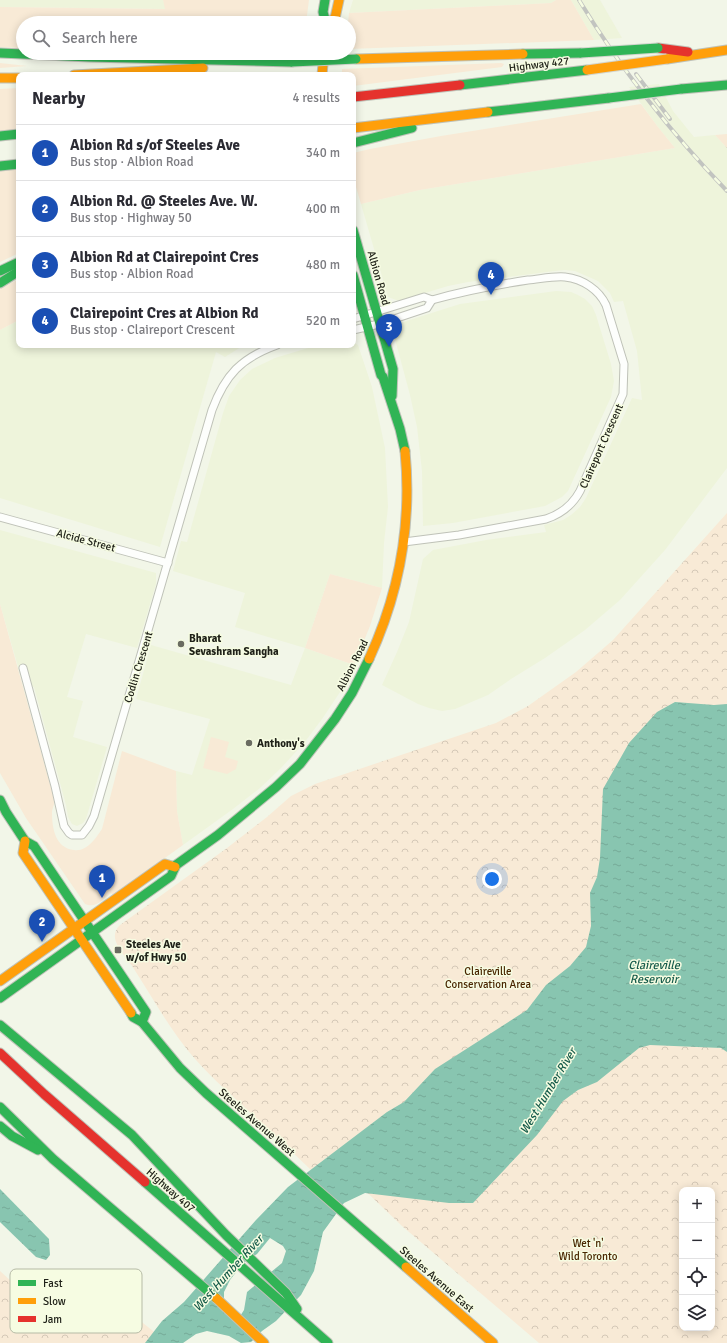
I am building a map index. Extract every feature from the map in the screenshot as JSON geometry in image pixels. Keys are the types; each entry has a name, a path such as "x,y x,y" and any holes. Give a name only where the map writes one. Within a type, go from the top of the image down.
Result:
{"main road":[{"path":"324,16 323,12 325,0"},
{"path":"335,16 339,0"},
{"path":"356,59 581,53 658,48 699,54"},
{"name":"Highway 427","path":"356,97 587,70 666,60 727,50"},
{"path":"0,53 16,54"},
{"path":"211,60 292,62"},
{"path":"322,72 323,60"},
{"path":"124,72 335,60"},
{"path":"0,78 16,78"},
{"path":"356,127 453,117 727,84"},
{"path":"356,142 453,117"},
{"path":"0,136 16,134"},
{"path":"0,166 16,164"},
{"name":"Albion Road","path":"356,241 393,369 392,404"},
{"path":"0,271 16,263"},
{"path":"0,282 16,274"},
{"name":"Albion Road","path":"2,997 171,876 175,867 217,836 278,786 296,768 328,730 356,687 383,629 396,585 404,542 406,514 406,469 404,446 392,404 381,375 356,286"},
{"name":"Steeles Avenue West","path":"0,800 25,841 34,846 146,1012 142,1022"},
{"name":"Steeles Avenue West","path":"25,841 24,853 133,1017 142,1022 160,1045 206,1093 365,1232"},
{"name":"Albion Road","path":"85,921 164,864 175,867"},
{"path":"0,981 85,921"},
{"path":"0,1025 132,1135 226,1234 286,1293 307,1324"},
{"name":"Highway 407","path":"0,1053 44,1094 328,1343"},
{"path":"0,1107 53,1159 215,1297 264,1343"},
{"path":"0,1126 12,1136 53,1159"},
{"name":"Steeles Avenue East","path":"365,1232 493,1343"}],"street":[{"name":"Claireport Crescent","path":"364,316 424,297 432,300 482,287 565,277 586,284 598,292 603,298 624,364 623,394 576,499 563,511 555,516 539,520 459,535 404,542"},
{"name":"Claireport Crescent","path":"367,326 380,324 427,308 432,300"},
{"path":"356,318 364,316"},
{"path":"356,329 367,326"},
{"name":"Codlin Crescent","path":"23,668 55,786 64,826 69,833 82,835 90,826 94,816 217,396 227,379 237,367 253,355 270,348"},
{"name":"Alcide Street","path":"1,517 168,563"}],"shaded area":[{"path":"0,0 163,0 166,9 0,7"},
{"path":"353,0 556,0 551,3 349,13"},
{"path":"571,0 600,0 622,38 594,40"},
{"path":"659,84 673,111 694,137 715,135 727,148 727,468 665,550 620,600 585,630 488,695 455,709 442,711 418,704 382,685 409,622 423,559 433,550 486,540 546,532 544,525 563,520 580,507 586,498 632,398 642,400 637,351 623,301 614,302 610,293 598,281 575,271 555,271 468,282 448,286 399,301 388,297 361,204 420,190 675,148 629,87"},
{"path":"556,291 571,292 585,299 592,306 611,364 614,381 611,397 568,491 562,497 545,506 453,523 423,526 422,471 417,427 392,328 397,324 460,304"},
{"path":"16,322 16,348 239,348 225,357 216,352 160,547 0,498 0,330"},
{"path":"356,344 358,345 372,387 385,448 388,507 384,543 382,588 330,574 305,648 235,627 245,593 173,571 181,541 187,542 223,413 229,396 240,380 252,369 275,358 308,348 356,348"},
{"path":"0,530 156,573 156,584 137,648 86,634 67,697 83,701 73,737 107,747 86,819 83,823 77,826 72,824 68,817 34,687 23,684 0,604"},
{"path":"151,645 291,685 305,648 354,665 340,692 304,743 281,768 260,788 183,845 177,811 176,771 192,775 210,719 136,699"}],"green space":[{"path":"163,0 309,0 307,16 16,16 16,48 0,47 0,7 165,9"},
{"path":"556,0 571,0 594,40 356,49 356,16 349,16 349,13 551,3"},
{"path":"0,63 27,66 0,68"},
{"path":"504,64 502,67 356,86 356,72 342,72 342,69"},
{"path":"16,88 16,129 0,131 0,89"},
{"path":"641,104 675,148 420,190 361,204 356,187 356,152 441,136"},
{"path":"727,134 727,148 715,135"},
{"path":"16,169 16,254 0,262 0,171"},
{"path":"16,281 16,322 0,330 0,289"},
{"name":"Claireville Conservation Area","path":"727,513 727,1343 539,1343 402,1226 329,1156 311,1170 217,1082 196,1060 171,1027 116,942 116,930 120,925 227,848 291,796 315,784 496,723 528,706 576,672 613,640"},
{"path":"330,574 382,588 370,626 354,665 305,648"},
{"path":"0,604 53,796 54,803 52,818 54,831 59,841 63,845 74,850 83,849 91,844 102,829 122,751 176,771 177,811 183,845 113,895 111,893 93,905 85,904 26,818 0,773"},
{"path":"211,737 229,742 225,757 238,761 236,769 227,774 203,768"},
{"path":"0,1271 10,1280 10,1333 142,1333 142,1322 168,1343 0,1343"}],"water":[{"name":"Claireville Reservoir","path":"675,702 714,705 727,704 727,1052 721,1048 650,1045 639,1048 597,1082 578,1090 563,1101 537,1135 473,1203 449,1203 365,1193 344,1203 323,1232 314,1271 301,1295 276,1321 262,1331 251,1342 241,1343 229,1336 207,1331 196,1334 183,1343 145,1343 162,1321 184,1302 256,1220 288,1187 387,1112 404,1102 435,1069 527,1010 546,985 570,966 586,947 591,926 590,893 597,877 600,858 603,789 629,743 657,712","holes":["270,1238 283,1246 286,1251 282,1263 247,1292 244,1310 237,1321 224,1302 224,1292 230,1280 243,1263 257,1254"]},
{"path":"0,1189 49,1239 50,1255 46,1260 36,1257 0,1222"}],"railway":[{"path":"579,0 612,51 648,100 686,146 727,191"},
{"path":"636,74 670,119"}],"traffic: fast":[{"path":"324,16 323,12 325,0"},
{"path":"581,53 658,48"},
{"path":"0,53 16,54"},
{"path":"523,54 581,53"},
{"path":"211,60 292,62"},
{"path":"292,62 335,60"},
{"path":"460,85 587,70"},
{"path":"681,89 727,85"},
{"path":"609,98 681,89"},
{"path":"488,112 609,98"},
{"path":"356,142 412,128"},
{"path":"0,136 16,134"},
{"path":"0,166 16,164"},
{"path":"356,240 393,369 392,396"},
{"path":"0,271 16,263"},
{"path":"0,283 16,273"},
{"path":"356,286 381,375 383,377 400,429 405,451"},
{"path":"0,998 171,876 176,865 218,835 276,787 300,764 335,719 352,693 369,659"},
{"path":"0,800 25,841 34,846 146,1012 142,1022"},
{"path":"131,1013 133,1017 142,1022 180,1068 206,1093 406,1267"},
{"path":"0,1025 132,1135 226,1235 286,1293 297,1309"},
{"path":"0,1107 53,1159 216,1298"},
{"path":"0,1126 12,1136 38,1150"},
{"path":"145,1182 328,1343"}],"traffic: slow":[{"path":"335,16 339,0"},
{"path":"667,59 727,50"},
{"path":"356,59 523,54"},
{"path":"587,70 667,59"},
{"path":"322,72 323,60"},
{"path":"129,72 203,68"},
{"path":"0,78 16,78"},
{"path":"356,128 488,112"},
{"path":"369,659 388,609 401,558 407,505 405,451"},
{"path":"25,841 23,853 131,1013"},
{"path":"0,981 165,864 175,867"},
{"path":"406,1267 493,1343"},
{"path":"216,1298 264,1343"}],"traffic: jam":[{"path":"658,48 688,52"},
{"path":"356,97 460,85"},
{"path":"0,1053 44,1094 145,1182"}],"place":[{"name":"Clairepoint Cres at Albion Rd","path":"491,295"},
{"name":"Albion Rd at Clairepoint Cres","path":"389,347"},
{"name":"Bharat Sevashram Sangha","path":"181,644"},
{"name":"Anthony's","path":"249,743"},
{"name":"Albion Rd s/of Steeles Ave","path":"102,898"},
{"name":"Albion Rd. @ Steeles Ave. W.","path":"42,942"},
{"name":"Steeles Ave w/of Hwy 50","path":"118,950"}],"water label":[{"name":"West Humber River","path":"548,1091"},
{"name":"West Humber River","path":"228,1273"}],"park label":[{"name":"Wet 'n' Wild Toronto","path":"588,1249"}]}
